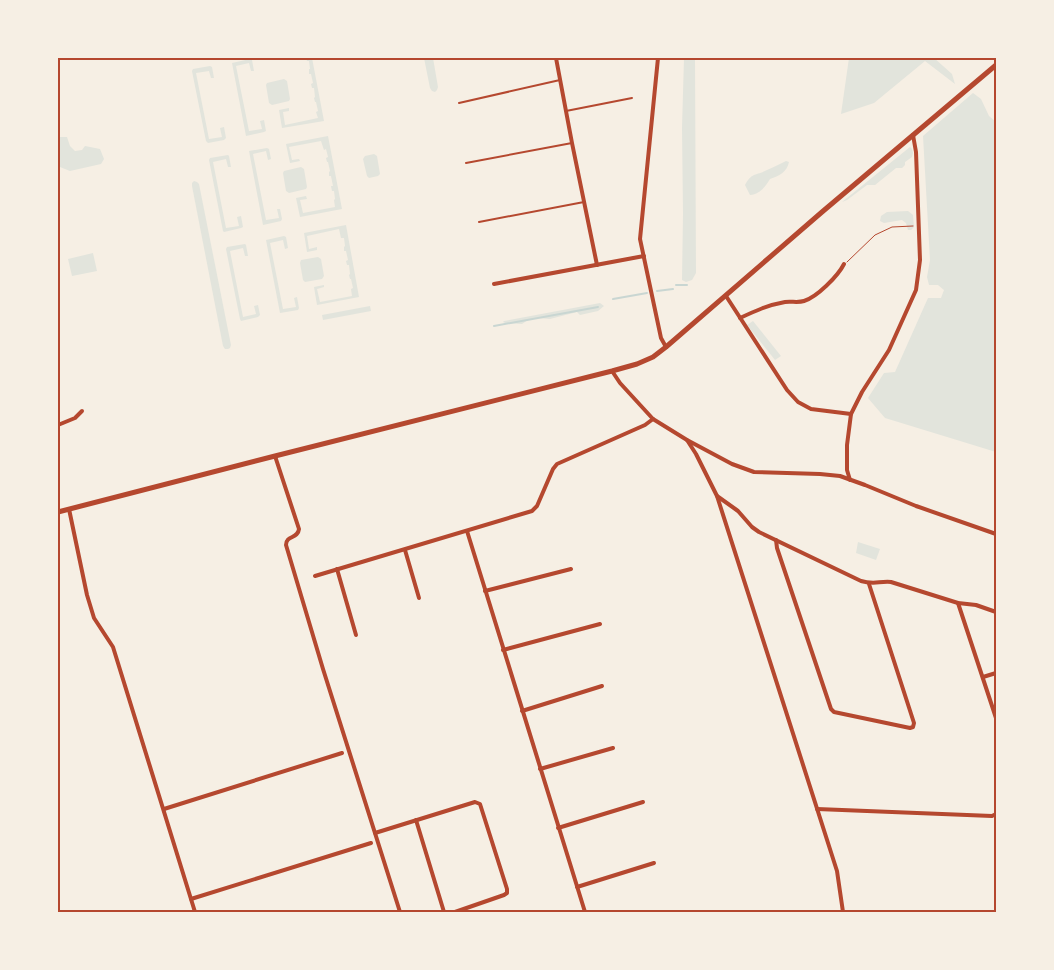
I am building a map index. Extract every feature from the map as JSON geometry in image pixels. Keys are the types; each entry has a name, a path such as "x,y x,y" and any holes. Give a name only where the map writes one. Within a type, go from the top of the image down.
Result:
{"main road":[{"path":"58,512 612,371 653,357 995,67"}],"street":[{"path":"556,58 597,265"},
{"path":"658,58 640,239 661,338 666,347"},
{"path":"850,480 847,470 847,445 851,414 862,392 889,350 916,290 920,260 914,135"},
{"path":"494,284 644,256"},
{"path":"740,318 764,307 786,302 803,301 813,296 839,274 844,264"},
{"path":"726,296 787,390 798,402 811,409 851,414"},
{"path":"612,371 620,383 653,419 732,464 754,472 840,476 865,484 916,506 996,534"},
{"path":"58,424 75,418 82,411"},
{"path":"314,576 532,511 537,506 553,468 557,464 645,425 653,419"},
{"path":"687,440 717,496 837,871 843,912"},
{"path":"275,456 299,529 299,533 288,538 286,544 323,669 400,912"},
{"path":"717,496 738,511 759,532 869,584 883,581 891,582 958,603 976,605 996,612"},
{"path":"69,509 86,595 94,618 113,647 196,912"},
{"path":"467,531 585,912"},
{"path":"776,540 777,548 831,709 834,712 910,728 913,727 914,723 869,584"},
{"path":"404,550 419,598"},
{"path":"337,569 356,635"},
{"path":"485,592 571,569"},
{"path":"958,603 996,718"},
{"path":"503,650 600,624"},
{"path":"983,677 996,673"},
{"path":"522,711 602,686"},
{"path":"540,769 613,748"},
{"path":"164,809 342,753"},
{"path":"375,834 475,802 480,804 507,893 455,912"},
{"path":"558,828 643,802"},
{"path":"817,809 992,816 996,814"},
{"path":"416,820 444,912"},
{"path":"192,900 371,843"},
{"path":"577,887 654,863"}],"lane":[{"path":"460,103 560,80"},
{"path":"566,111 632,98"},
{"path":"466,163 572,143"},
{"path":"479,222 584,202"}],"path":[{"path":"844,264 875,235 892,227 919,226"}],"shaded area":[{"path":"306,58 312,58 324,121 282,128 279,110 289,108 289,111 283,112 285,125 318,118 314,88 312,88 311,84 313,83 311,74 309,74 309,61"},
{"path":"424,58 433,58 438,87 435,92 430,88"},
{"path":"684,58 695,58 696,273 692,280 686,282 682,280"},
{"path":"849,58 934,58 952,74 955,84 925,61 874,103 841,114"},
{"path":"252,60 254,71 251,71 249,63 236,66 249,131 262,129 260,121 264,120 266,131 246,136 232,63"},
{"path":"212,67 214,78 211,78 209,71 196,73 209,139 222,137 220,128 224,127 226,138 208,143 206,141 192,71 193,69"},
{"path":"284,79 287,81 290,99 289,101 272,105 269,103 266,85 267,83"},
{"path":"973,93 981,99 989,116 996,122 996,452 885,418 868,398 884,373 895,372 928,298 941,298 944,290 938,285 929,285 927,277 930,260 923,136"},
{"path":"328,136 342,209 300,217 296,198 306,196 307,199 300,200 303,213 335,207 334,191 332,191 331,186 333,186 326,158 328,157 321,141 289,147 292,160 299,159 300,161 290,163 286,144"},
{"path":"58,137 67,137 70,146 75,151 82,150 85,146 100,149 104,159 101,164 70,171 58,167"},
{"path":"910,147 913,153 912,157 905,162 902,168 896,168 875,185 867,185 842,202"},
{"path":"269,149 271,159 268,160 266,151 253,154 266,220 279,218 277,209 280,209 282,219 281,221 263,225 249,151"},
{"path":"374,154 377,156 380,174 369,178 363,159 365,156"},
{"path":"228,155 231,167 228,167 226,159 213,162 226,228 239,226 237,217 241,216 243,227 224,232 209,160 210,158"},
{"path":"786,161 789,162 784,171 770,179 759,192 750,195 745,185 750,178"},
{"path":"301,167 304,169 307,187 306,189 289,193 286,191 283,173 284,171"},
{"path":"194,181 199,184 231,345 228,349 225,349 223,346 192,186"},
{"path":"908,211 913,215 914,227 911,230 908,230 906,223 902,220 884,223 880,221 881,216 887,212"},
{"path":"346,225 359,297 317,305 314,287 324,285 324,287 317,289 320,302 352,296 351,289 353,288 349,275 349,265 347,265 346,261 348,260 346,251 344,251 344,238 341,238 339,229 307,236 309,249 317,247 317,250 307,252 304,233"},
{"path":"286,237 288,248 285,249 283,240 270,243 283,309 296,307 294,298 297,297 299,308 298,310 280,313 266,240"},
{"path":"245,244 248,256 245,256 243,248 230,251 243,317 256,314 254,306 258,305 260,315 241,321 226,249 227,247"},
{"path":"93,253 97,271 72,276 68,259"},
{"path":"318,257 321,259 324,276 322,279 305,282 303,280 301,260"},
{"path":"600,303 604,306 598,311 580,315 577,312 550,319 538,318 528,320 522,324 503,322 504,321"},
{"path":"370,306 371,311 323,320 322,315"},
{"path":"753,321 781,356 775,360 747,325"},
{"path":"858,542 880,549 876,560 856,553"}],"waterway":[{"path":"676,285 687,285"},
{"path":"657,291 673,289"},
{"path":"613,299 647,293"},
{"path":"494,326 598,307"}]}
